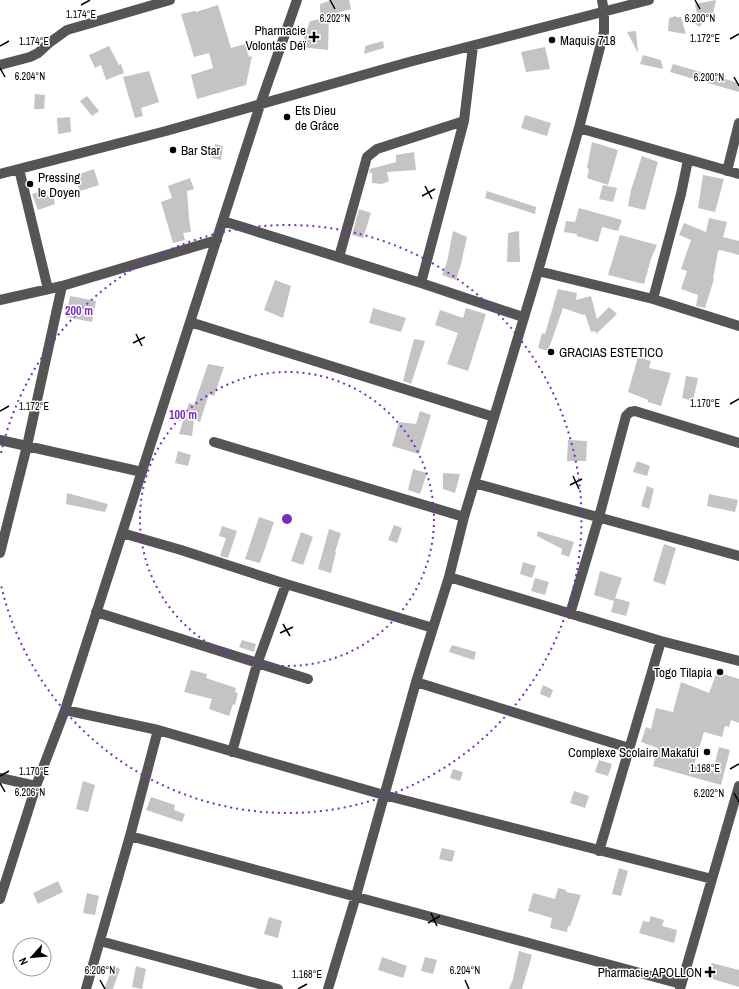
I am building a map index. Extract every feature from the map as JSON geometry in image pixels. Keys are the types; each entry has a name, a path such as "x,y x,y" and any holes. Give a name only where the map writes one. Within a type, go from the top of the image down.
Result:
{"street":[{"path":"0,65 30,57 38,53 67,30 170,0"},
{"path":"0,898 36,786 65,710 260,105 297,0"},
{"path":"328,989 356,896 416,682 448,577 464,516 538,271 579,128 604,32 604,12 602,0"},
{"path":"0,174 260,105 408,62 649,0"},
{"path":"421,283 464,120 473,46"},
{"path":"339,258 367,157 377,149 464,120"},
{"path":"726,171 739,123"},
{"path":"579,128 739,174"},
{"path":"653,300 681,194 688,160"},
{"path":"19,169 48,289"},
{"path":"223,221 421,283 523,317"},
{"path":"0,300 62,286 217,240"},
{"path":"538,271 653,300 739,326"},
{"path":"0,553 27,446 62,286"},
{"path":"190,322 494,417"},
{"path":"570,614 599,517 626,416 630,412 634,411 739,443"},
{"path":"0,440 142,472"},
{"path":"214,442 464,516"},
{"path":"474,483 739,556"},
{"path":"122,533 433,628"},
{"path":"448,577 661,641 739,661"},
{"path":"232,752 257,664 286,584"},
{"path":"96,612 308,679"},
{"path":"599,851 661,641"},
{"path":"416,682 629,748"},
{"path":"65,710 158,730 384,795 712,880"},
{"path":"86,989 130,836 158,730"},
{"path":"0,778 36,786"},
{"path":"130,836 356,896 681,987 712,880 735,813 739,786"},
{"path":"100,941 278,989"}],"building":[{"path":"331,0 349,0 351,9 329,15 328,50 301,47 310,21 320,19 320,4"},
{"path":"716,0 712,19 705,17 700,27 683,17 697,14 695,4"},
{"path":"218,5 231,48 245,44 249,57 252,56 246,85 197,99 191,75 213,68 209,53 194,57 181,14 196,12"},
{"path":"676,16 681,17 686,34 668,31 669,18"},
{"path":"636,31 638,53 627,32"},
{"path":"383,41 384,48 364,54 365,46"},
{"path":"109,46 119,65 121,64 124,73 106,80 101,65 95,68 89,55"},
{"path":"545,47 550,69 526,72 521,52"},
{"path":"643,55 661,60 663,69 640,64"},
{"path":"673,64 739,83 739,92 670,72"},
{"path":"149,71 159,102 141,108 143,116 135,118 123,77"},
{"path":"35,94 45,95 44,109 34,109"},
{"path":"87,96 99,111 92,116 80,101"},
{"path":"525,115 551,123 547,136 521,128"},
{"path":"70,117 71,132 58,134 57,118"},
{"path":"592,142 618,150 608,185 587,178 589,169 587,168"},
{"path":"215,144 223,146 221,160 212,158"},
{"path":"414,152 416,170 387,172 389,181 382,184 372,183 372,173 369,173 370,169 396,162 396,155"},
{"path":"642,156 658,162 645,210 628,206 631,190"},
{"path":"94,169 99,185 80,191 74,176"},
{"path":"703,175 724,179 715,212 698,208"},
{"path":"190,178 194,189 187,191 191,232 183,233 185,240 173,243 161,202 172,198 168,186"},
{"path":"603,185 617,188 613,202 599,199"},
{"path":"46,190 48,197 53,195 55,204 38,210 32,194"},
{"path":"487,191 536,207 535,214 485,198"},
{"path":"579,208 622,220 618,231 602,227 598,242 577,236 577,234 564,232 566,221 575,222"},
{"path":"359,209 371,213 363,238 352,235"},
{"path":"709,218 727,222 723,237 739,241 739,255 720,250 718,251 714,279 705,308 696,306 698,295 681,289 687,271 681,269 691,240 679,235 684,223 706,232"},
{"path":"453,231 467,237 456,280 442,275 447,262"},
{"path":"519,231 520,262 507,262 508,233"},
{"path":"620,235 657,245 651,259 644,284 608,275"},
{"path":"275,280 291,286 283,318 264,310"},
{"path":"558,289 577,293 576,300 591,296 597,319 609,307 617,314 596,334 595,331 591,332 585,314 583,315 563,308 548,351 538,348 542,333 545,334"},
{"path":"70,296 96,301 92,322 66,317"},
{"path":"373,308 406,318 401,332 369,323"},
{"path":"466,308 486,314 468,371 447,364 458,333 435,325 440,310 463,318"},
{"path":"414,339 425,341 411,384 403,381"},
{"path":"638,357 651,361 649,368 671,373 661,406 648,402 648,400 628,392"},
{"path":"208,364 224,367 214,396 209,394 200,422 194,420 192,436 179,434 189,403 194,405"},
{"path":"686,376 698,378 693,401 682,398"},
{"path":"420,411 431,415 419,454 392,446 399,422 416,424"},
{"path":"568,440 587,441 586,461 567,461"},
{"path":"178,451 191,455 188,466 175,463"},
{"path":"637,461 650,466 647,476 633,472"},
{"path":"413,469 427,473 420,494 408,490"},
{"path":"443,473 460,474 455,493 443,489"},
{"path":"647,486 654,489 649,509 641,506"},
{"path":"67,493 108,504 105,512 66,504"},
{"path":"709,494 738,500 735,512 707,506"},
{"path":"259,517 274,522 260,563 245,559"},
{"path":"394,525 402,528 397,543 388,540"},
{"path":"222,526 237,531 228,558 220,556 226,538 219,536"},
{"path":"329,529 341,533 335,552 331,573 318,569"},
{"path":"538,531 574,542 569,557 561,554 562,549 537,536"},
{"path":"301,532 313,537 303,565 291,561"},
{"path":"664,544 676,548 665,585 653,581"},
{"path":"523,562 536,566 532,578 520,574"},
{"path":"600,571 622,578 614,601 594,595"},
{"path":"535,578 549,582 545,595 531,591"},
{"path":"615,598 630,602 626,616 611,612"},
{"path":"242,640 256,644 254,652 239,647"},
{"path":"452,645 476,652 474,660 449,652"},
{"path":"191,670 207,674 206,678 236,688 235,692 238,693 235,705 233,704 229,716 209,709 212,699 184,692"},
{"path":"717,672 739,679 739,723 731,720 729,727 725,726 722,737 704,732 694,765 713,771 719,747 730,750 721,785 653,766 658,748 641,742 646,727 651,729 656,708 673,712 681,682 709,693"},
{"path":"543,685 553,690 550,698 540,694"},
{"path":"599,760 612,764 608,776 595,772"},
{"path":"453,769 463,772 460,781 450,778"},
{"path":"83,781 95,785 88,812 76,809"},
{"path":"574,791 589,796 585,808 570,803"},
{"path":"151,797 175,805 174,810 185,814 182,822 146,810"},
{"path":"442,848 455,851 452,862 439,859"},
{"path":"619,868 628,871 621,896 612,894"},
{"path":"58,881 63,892 38,904 33,893"},
{"path":"558,888 566,890 566,892 581,895 567,932 550,928 552,918 528,911 533,893 555,899"},
{"path":"87,893 99,896 95,915 83,913"},
{"path":"651,916 664,920 662,926 677,930 674,943 639,933 643,921 649,922"},
{"path":"269,917 282,921 278,938 264,934"},
{"path":"519,951 532,955 522,989 509,989 513,979"},
{"path":"382,957 407,966 403,978 378,970"},
{"path":"425,957 437,960 433,974 421,971"},
{"path":"712,963 739,970 739,987 706,977"},
{"path":"113,966 120,969 113,989 104,989"},
{"path":"136,966 146,969 142,989 132,987"}],"place":[{"name":"Pharmacie Volontas Déï","path":"314,37"},
{"name":"Maquis 718","path":"552,40"},
{"name":"Ets Dieu de Grâce","path":"287,117"},
{"name":"Bar Star","path":"173,150"},
{"name":"Pressing le Doyen","path":"30,184"},
{"name":"GRACIAS ESTETICO","path":"551,352"},
{"name":"Togo Tilapia","path":"720,672"},
{"name":"Complexe Scolaire Makafui","path":"707,752"},
{"name":"Pharmacie APOLLON","path":"710,972"}]}
